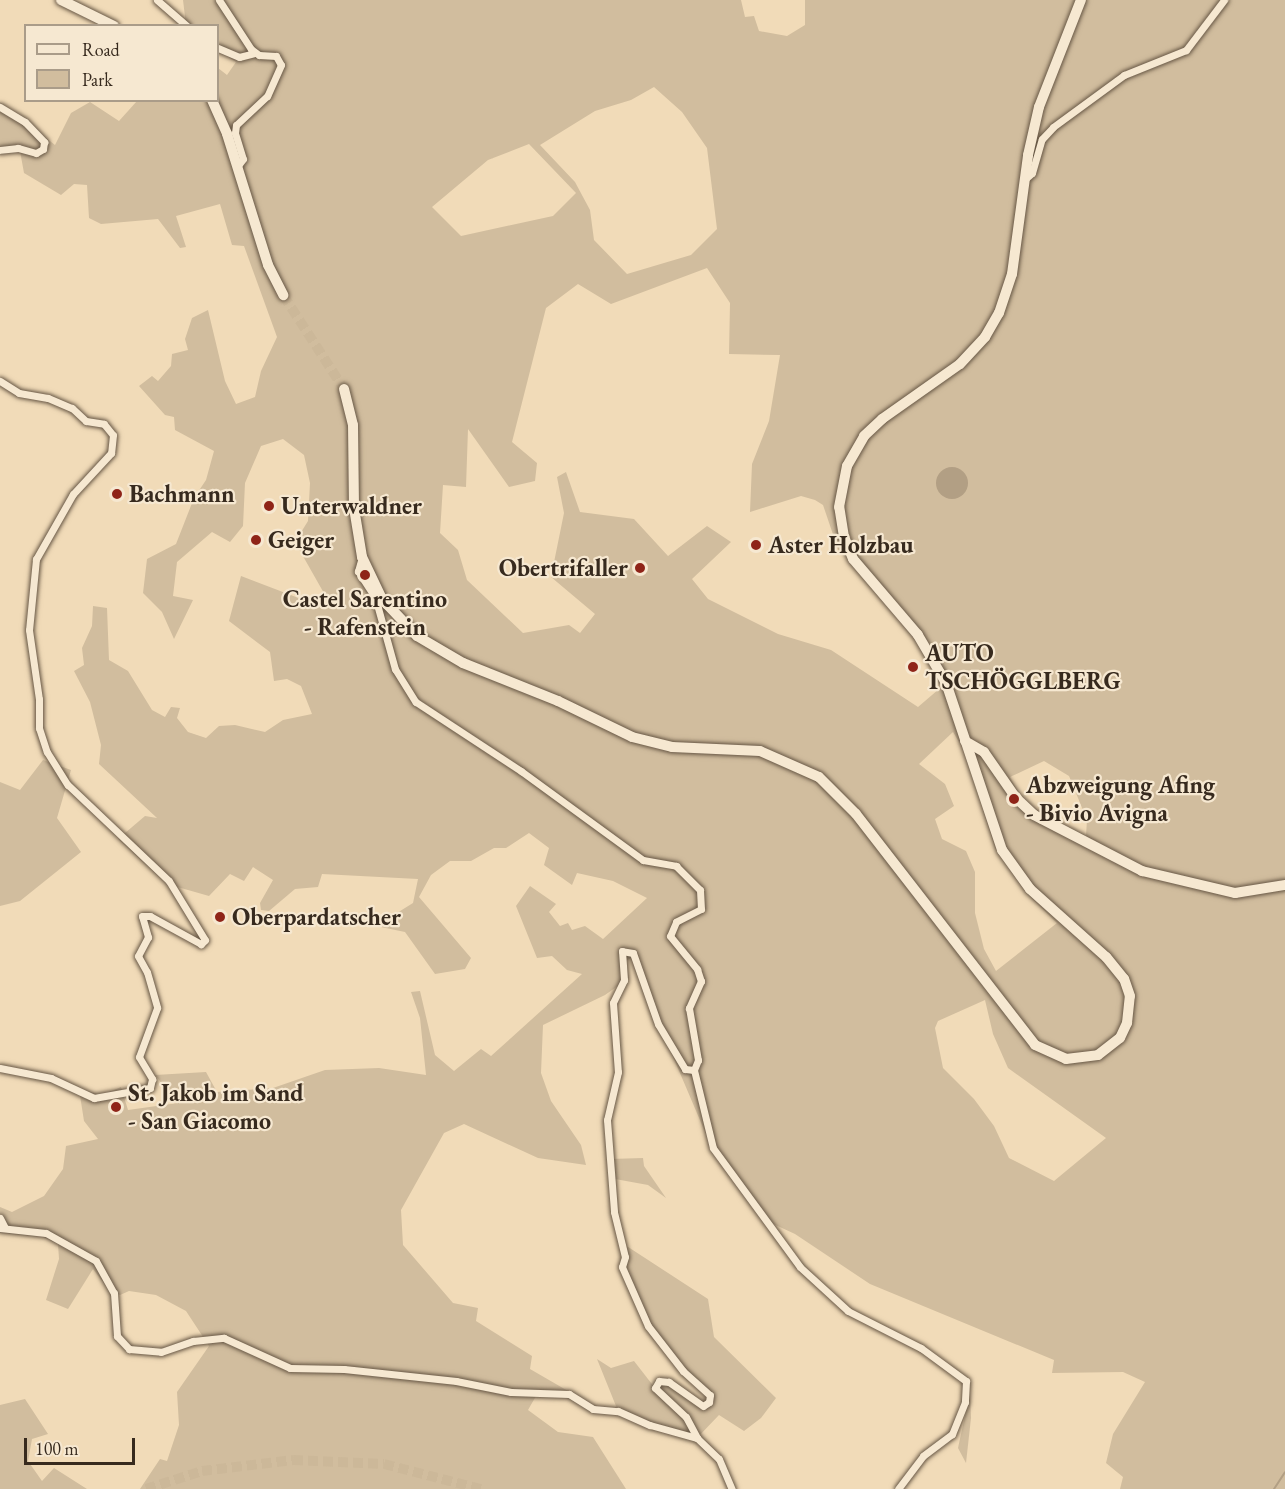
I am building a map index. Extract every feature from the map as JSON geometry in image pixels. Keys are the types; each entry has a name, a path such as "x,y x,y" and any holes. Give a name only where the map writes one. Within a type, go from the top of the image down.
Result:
{"main road":[{"path":"61,0 110,24"},
{"path":"344,388 353,425 354,508 362,557 382,599 417,636 456,660 558,701 641,740 672,747 760,751 819,777 850,807 1035,1045 1066,1059 1098,1055 1120,1038 1127,1023 1130,996 1124,979 1106,957 1019,876 993,832 965,741 938,668 911,627 853,559 842,528 839,497 849,460 869,430 960,364 996,319 1012,274 1024,181 1044,91 1081,0"},
{"path":"213,102 237,167 262,247 283,295"},
{"path":"965,741 984,752 1016,798 1034,815 1142,871 1235,893 1285,885"}],"street":[{"path":"157,0 185,24"},
{"path":"219,0 255,53"},
{"path":"1024,181 1032,173 1042,139 1053,127 1124,75 1186,50 1224,0"},
{"path":"219,48 239,57 255,53 276,56 281,71 267,96 236,125 235,133 243,159 237,167"},
{"path":"0,107 22,120 44,142 43,149 36,153 18,148 0,150"},
{"path":"0,381 19,393 48,398 72,408 87,422 104,424 113,435 111,453 73,494 36,560 29,630 39,699 39,728 47,752 68,785 169,881 205,940 201,944 150,916 142,916 148,937 138,956 158,1008 139,1057 152,1079 150,1088 94,1098 44,1076 0,1068"},
{"path":"362,557 357,567 360,576 375,597 395,669 416,702 521,771 547,793 644,860 676,866 700,890 701,909 676,922 670,936 697,969 701,981 689,1008 698,1060 694,1070 713,1148 800,1267 848,1311 921,1347 966,1381 965,1402 952,1434 923,1456 898,1489"},
{"path":"694,1070 685,1069 658,1024 633,953 622,951 624,980 613,1003 618,1072 607,1120 614,1212 625,1257 622,1267 648,1326 683,1371 710,1395 703,1406 669,1382 659,1381 655,1388 687,1417 697,1438 719,1459 732,1489"},
{"path":"0,1218 3,1228 46,1233 96,1261 114,1293 117,1336 129,1349 161,1352 193,1341 224,1338 290,1368 456,1380 511,1392 569,1394 593,1409 618,1411 650,1425 697,1438"}],"green space":[{"path":"183,0 741,0 745,17 754,16 759,31 787,36 805,25 805,0 1285,0 1285,1489 1120,1489 1123,1477 1106,1463 1113,1434 1145,1382 1123,1372 1052,1373 1054,1360 870,1284 795,1234 769,1222 708,1139 631,958 626,961 629,978 605,995 543,1025 541,1073 551,1101 581,1145 586,1165 538,1158 464,1124 444,1133 401,1210 403,1245 453,1303 478,1308 476,1321 532,1356 530,1369 568,1391 536,1396 528,1410 558,1432 593,1437 626,1489 140,1489 160,1459 167,1461 179,1425 177,1392 209,1346 186,1311 156,1295 129,1291 120,1295 110,1291 93,1269 68,1309 46,1300 59,1259 58,1244 43,1237 0,1233 0,1207 12,1212 44,1196 63,1169 66,1146 98,1139 84,1121 79,1089 102,1095 121,1087 128,1110 178,1103 155,1075 206,1072 217,1092 273,1088 325,1070 379,1068 426,1075 420,1018 411,992 420,991 435,1055 454,1071 481,1049 491,1056 582,974 567,970 552,956 537,958 516,906 530,886 556,904 549,912 560,926 568,923 572,930 585,926 603,939 647,898 613,881 577,873 572,885 544,865 549,848 529,833 506,848 494,848 471,861 450,861 431,875 419,897 471,958 465,969 435,974 405,932 376,926 413,903 418,879 322,874 318,887 295,889 269,911 261,910 260,903 273,880 253,867 244,881 230,874 209,896 167,884 118,839 145,816 157,818 99,764 101,745 90,702 74,671 84,665 82,648 92,626 93,606 107,608 109,660 128,671 152,710 165,717 171,707 180,708 177,718 188,732 206,738 219,726 235,725 265,732 283,720 312,714 301,686 287,679 274,681 270,652 229,621 241,576 317,605 325,595 295,542 308,521 310,483 304,455 283,439 261,446 245,483 243,526 230,542 212,532 177,562 173,596 193,600 174,639 162,612 143,593 147,559 176,544 194,498 206,480 214,451 175,430 174,417 165,415 139,386 152,376 158,381 171,366 172,354 188,350 185,339 192,318 208,310 225,381 236,404 255,397 261,371 277,337 244,246 232,245 220,204 176,216 186,247 180,248 158,219 101,224 89,218 87,185 74,184 61,195 24,173 20,151 0,153 0,102 55,145 71,113 90,102 119,121 136,102 219,102 219,69 227,75 236,62 219,51 219,24 186,24","holes":["654,87 682,112 707,148 717,229 691,255 627,274 594,240 590,210 575,182 540,145 595,111 631,100","529,144 576,193 553,216 461,236 432,207 488,160","707,268 730,303 729,354 780,355 769,421 752,464 750,512 801,496 815,500 823,505 839,552 853,559 847,527 858,558 946,683 918,707 831,650 778,634 708,599 692,579 731,542 707,526 668,556 634,519 580,512 566,472 557,477 564,513 551,577 595,614 580,633 569,625 523,633 467,580 458,550 440,533 443,485 466,487 468,429 509,487 535,481 537,463 512,442 546,308 578,284 611,304","953,732 965,752 995,848 1026,893 1057,923 996,971 984,949 975,913 975,872 966,851 942,839 935,819 954,806 945,784 919,764","1044,761 1069,776 1087,820 1086,836 1029,807 1020,796 1010,777","985,1000 993,1034 1008,1068 1106,1138 1054,1181 1009,1158 994,1126 974,1099 943,1068 935,1028 938,1021"]},
{"path":"43,760 71,770 57,818 81,852 20,901 0,906 0,782 20,790"},
{"path":"643,1158 644,1166 666,1198 648,1185 615,1179 610,1159"},
{"path":"622,1243 708,1299 714,1337 776,1398 761,1418 744,1431 719,1415 697,1438 618,1411 597,1359 611,1368 634,1361 655,1388 659,1381 669,1382 703,1406 710,1395 683,1371 648,1326 622,1267"},
{"path":"970,1393 971,1418 966,1463 958,1448"},
{"path":"25,1399 48,1434 32,1439 28,1461 42,1481 54,1468 87,1489 0,1489 0,1405"}],"shaded area":[{"path":"952,467 963,472 968,483 963,494 952,499 941,494 936,483 941,472"}],"waterway":[{"path":"1274,1489 1285,1472"}],"tunnel":[{"path":"283,295 344,389"},
{"path":"146,1489 202,1471 293,1460 384,1464 481,1489"}],"place":[{"name":"Bachmann","path":"117,494"},
{"name":"Unterwaldner","path":"269,506"},
{"name":"Geiger","path":"256,540"},
{"name":"Aster Holzbau","path":"756,545"},
{"name":"Obertrifaller","path":"640,568"},
{"name":"Castel Sarentino - Rafenstein","path":"365,575"},
{"name":"AUTO TSCHÖGGLBERG","path":"913,667"},
{"name":"Abzweigung Afing - Bivio Avigna","path":"1014,799"},
{"name":"Oberpardatscher","path":"220,917"},
{"name":"St. Jakob im Sand - San Giacomo","path":"116,1107"}]}
